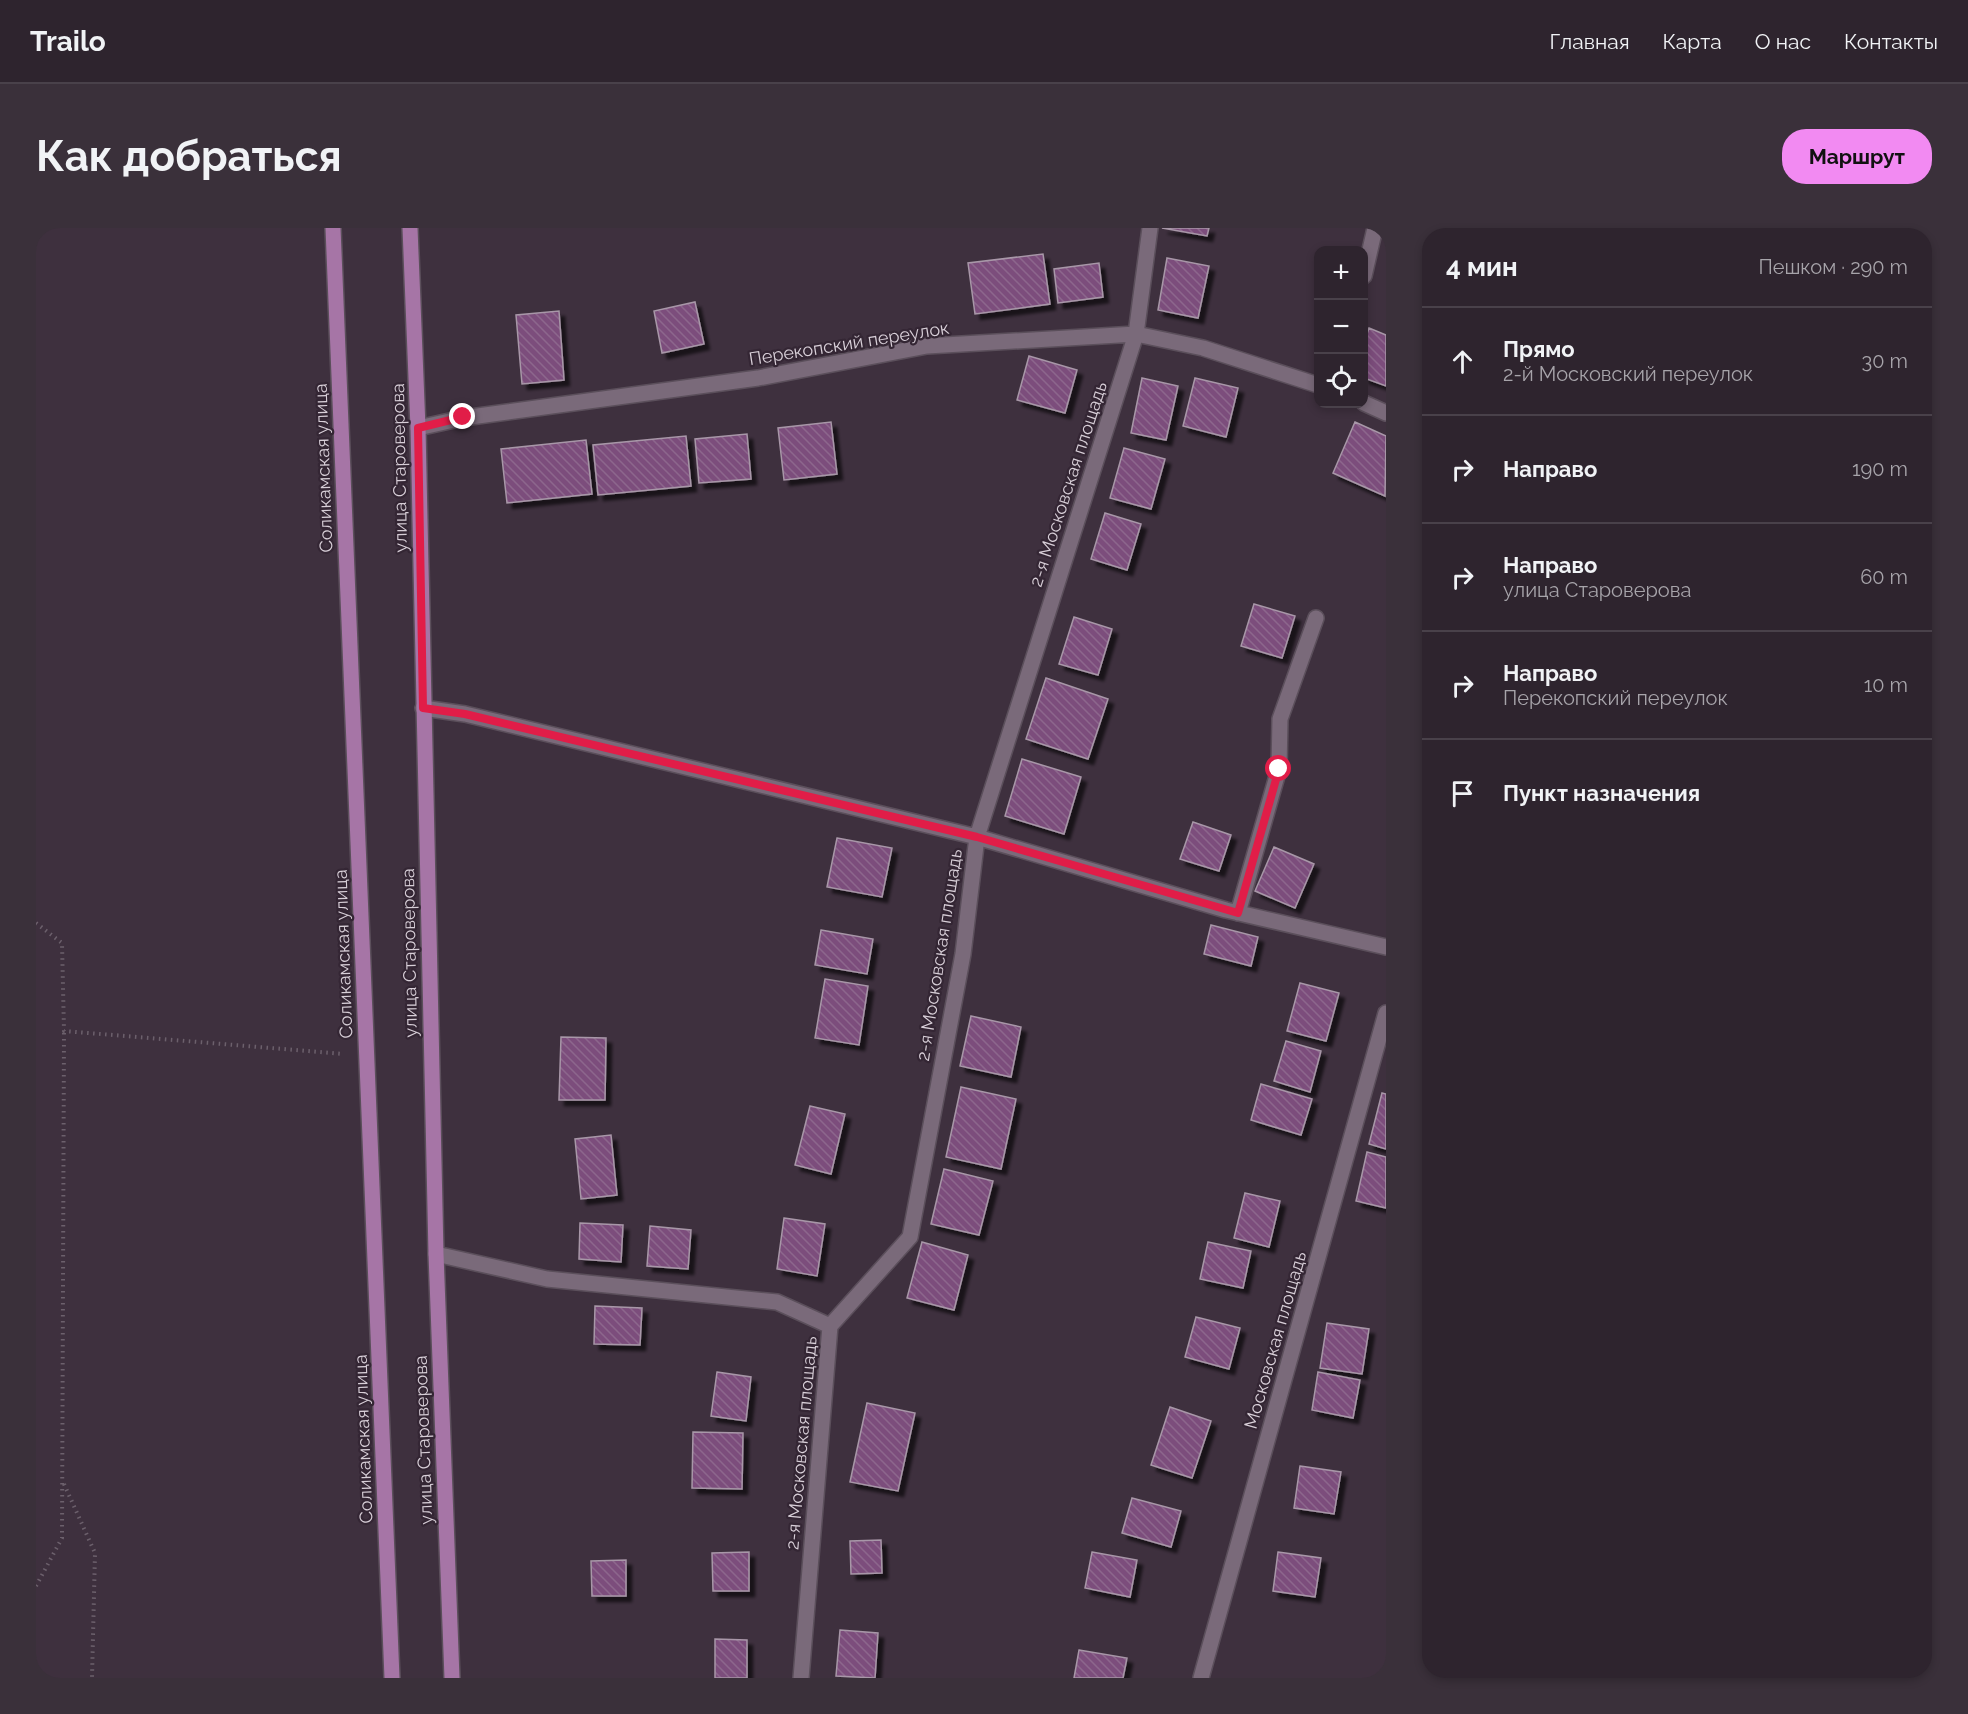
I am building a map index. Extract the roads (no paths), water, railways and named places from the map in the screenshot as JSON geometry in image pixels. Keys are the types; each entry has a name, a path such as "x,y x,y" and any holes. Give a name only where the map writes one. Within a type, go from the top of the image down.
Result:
{"main road":[{"name":"Соликамская улица","path":"333,228 392,1678"},
{"name":"улица Староверова","path":"410,228 418,428 436,1254 452,1678"}],"street":[{"name":"2-я Московская площадь","path":"801,1678 830,1326 910,1237 963,954 977,837 1136,334 1150,228"},
{"path":"1368,259 1375,228"},
{"name":"Перекопский переулок","path":"418,428 463,417 758,378 927,346 1136,334 1203,348 1314,384"},
{"path":"1368,405 1386,413"},
{"path":"1238,913 1279,769 1280,719 1316,618"},
{"path":"423,708 465,714 977,837 1238,913 1386,947"},
{"name":"Московская площадь","path":"1201,1678 1386,1013"},
{"path":"436,1254 547,1279 777,1302 830,1326"}]}
